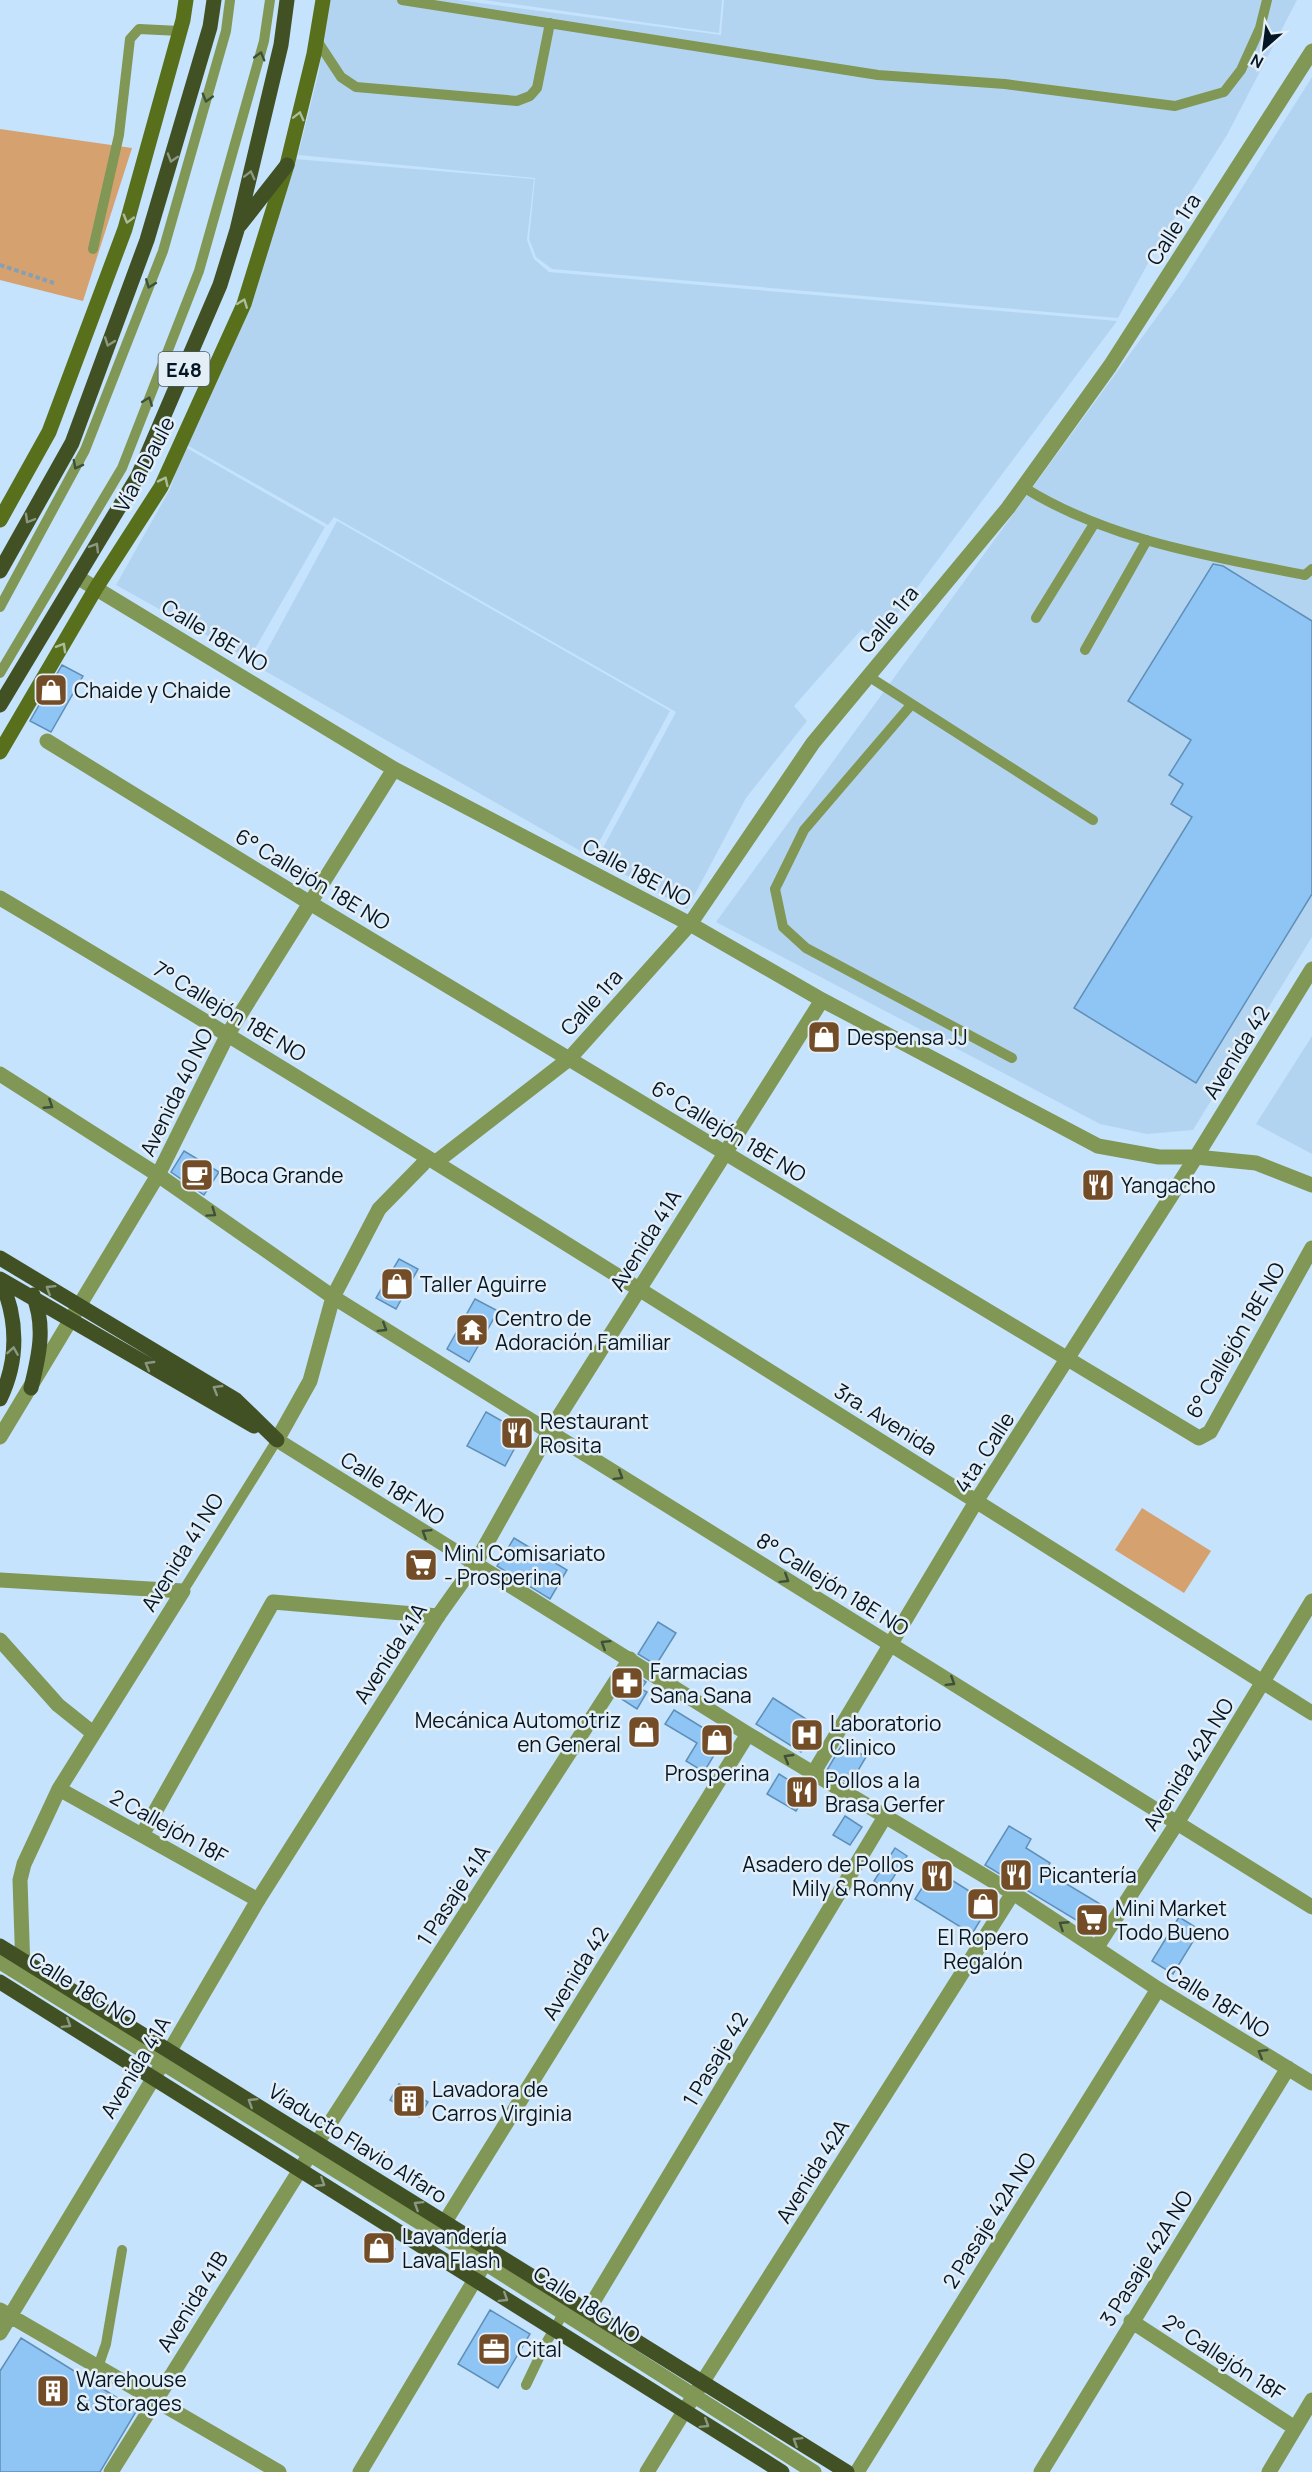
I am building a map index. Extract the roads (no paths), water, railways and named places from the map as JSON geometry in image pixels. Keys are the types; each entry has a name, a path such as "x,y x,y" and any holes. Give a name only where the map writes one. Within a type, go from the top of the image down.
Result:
{"main road":[{"path":"0,520 49,432 125,229 180,32 186,0"},
{"path":"0,571 72,443 147,240 210,27 214,0"},
{"name":"Vía a Daule","path":"0,705 138,476 220,285 237,230 281,45 287,0"},
{"name":"Vía a Daule","path":"0,752 96,588 161,488 244,304 287,165 316,39 322,0"},
{"path":"237,230 287,165"},
{"path":"1,1259 236,1400 275,1439"},
{"path":"1,1259 33,1294 40,1311 40,1350 31,1388"},
{"path":"0,1279 275,1439"},
{"path":"0,1279 11,1302 15,1344 0,1399"},
{"name":"Viaducto Flavio Alfaro","path":"0,1946 847,2472"},
{"path":"0,1982 782,2472"},
{"path":"0,1989 35,2004"}],"street":[{"name":"Calle 1ra","path":"430,1163 569,1059 690,924 813,743 1023,487 1110,366 1312,51"},
{"name":"Calle 18E NO","path":"77,577 394,769 690,924 822,1000 1098,1146 1159,1157 1196,1157 1256,1163 1312,1185"},
{"name":"6° Callejón 18E NO","path":"47,741 310,903 1199,1438 1210,1432 1312,1248"},
{"name":"Avenida 40 NO","path":"0,1437 80,1308 158,1175 228,1034 394,769"},
{"name":"7° Callejón 18E NO","path":"0,898 228,1034 430,1163"},
{"name":"Avenida 42","path":"1196,1157 1311,971"},
{"name":"Avenida 41A","path":"0,2333 5,2313 162,2064 258,1900 438,1616 475,1564 549,1432 822,1000"},
{"name":"8° Callejón 18E NO","path":"0,1074 158,1175 333,1297 1312,1906"},
{"name":"4ta. Calle","path":"814,1772 892,1646 977,1500 1196,1157"},
{"name":"3ra. Avenida","path":"430,1163 638,1289 977,1500 1312,1713"},
{"name":"Avenida 41 NO","path":"275,1439 310,1381 333,1297 379,1209 430,1163"},
{"name":"Calle 18F NO","path":"275,1439 748,1734 1013,1893 1158,1989 1312,2083"},
{"path":"0,1580 183,1591"},
{"name":"Avenida 41 NO","path":"23,1977 20,1880 24,1864 59,1790 183,1591"},
{"name":"Avenida 42A NO","path":"1097,1947 1177,1823 1312,1601"},
{"path":"142,1835 273,1602 438,1616"},
{"path":"0,1640 58,1705 93,1733"},
{"name":"1 Pasaje 41A","path":"310,2154 630,1659"},
{"name":"Avenida 42","path":"438,2234 748,1734"},
{"name":"2 Callejón 18F","path":"59,1790 258,1900"},
{"name":"1 Pasaje 42","path":"580,2325 886,1815"},
{"name":"Avenida 42A","path":"647,2472 1013,1893"},
{"name":"Calle 18G NO","path":"0,1962 485,2263 814,2472"},
{"name":"2 Pasaje 42A NO","path":"857,2472 1158,1989"},
{"name":"3 Pasaje 42A NO","path":"1041,2472 1288,2068"},
{"name":"Avenida 41B","path":"111,2472 310,2154"},
{"path":"360,2472 485,2263"},
{"path":"5,2313 279,2472"},
{"name":"2° Callejón 18F","path":"1131,2322 1294,2428"},
{"path":"1269,2472 1312,2400"}],"lane":[{"path":"0,608 85,450 163,250 226,31 230,0"},
{"name":"Vía a Daule","path":"0,673 122,468 199,271 264,41 270,0"},
{"path":"402,0 878,75 1005,84 1175,106 1224,92 1241,70 1260,28 1267,0"},
{"path":"316,39 341,77 356,87 517,101 530,96 537,88 550,23"},
{"path":"93,249 118,135 130,39 139,29 180,32"},
{"path":"1023,487 1047,503 1094,524 1182,551 1305,575 1312,569"},
{"path":"1036,618 1094,524"},
{"path":"1085,650 1147,540"},
{"path":"868,676 1093,820"},
{"path":"911,705 804,830 775,889 777,908 783,927 806,948 1012,1058"},
{"name":"Avenida 41 NO","path":"183,1591 275,1439"},
{"path":"98,2367 106,2344 122,2250"},
{"path":"525,2385 563,2314"}],"place":[{"name":"Chaide y Chaide","path":"51,690"},
{"name":"Despensa JJ","path":"824,1037"},
{"name":"Boca Grande","path":"197,1175"},
{"name":"Yangacho","path":"1098,1185"},
{"name":"Taller Aguirre","path":"397,1284"},
{"name":"Centro de Adoración Familiar","path":"472,1330"},
{"name":"Restaurant Rosita","path":"517,1433"},
{"name":"Mini Comisariato - Prosperina","path":"421,1565"},
{"name":"Farmacias Sana Sana","path":"627,1683"},
{"name":"Mecánica Automotriz en General","path":"644,1732"},
{"name":"Laboratorio Clinico","path":"807,1735"},
{"name":"Prosperina","path":"717,1740"},
{"name":"Pollos a la Brasa Gerfer","path":"802,1792"},
{"name":"Picantería","path":"1016,1875"},
{"name":"Asadero de Pollos Mily & Ronny","path":"937,1876"},
{"name":"El Ropero Regalón","path":"983,1904"},
{"name":"Mini Market Todo Bueno","path":"1092,1920"},
{"name":"Lavadora de Carros Virginia","path":"409,2101"},
{"name":"Lavandería Lava Flash","path":"379,2248"},
{"name":"Cital","path":"494,2349"},
{"name":"Warehouse & Storages","path":"53,2391"}]}
